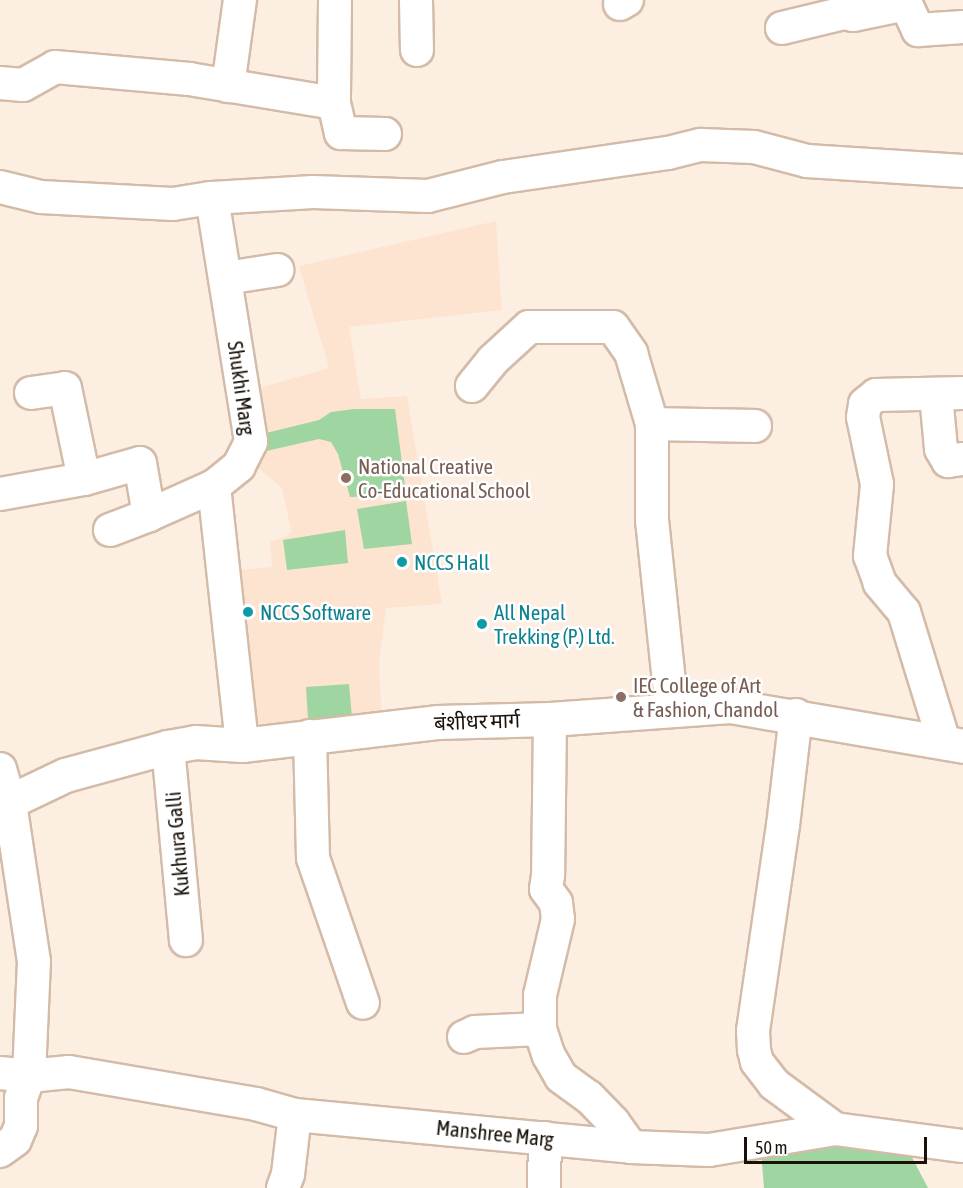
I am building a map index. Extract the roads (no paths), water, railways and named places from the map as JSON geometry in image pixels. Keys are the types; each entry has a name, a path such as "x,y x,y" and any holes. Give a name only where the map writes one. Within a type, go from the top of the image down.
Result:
{"main road":[{"name":"बंशीधर मार्ग","path":"5,805 65,775 168,747 195,742 242,745 437,722 550,719 730,706 796,715 954,744"}],"street":[{"path":"228,86 240,0"},
{"path":"335,0 334,103 341,133 385,134"},
{"path":"416,0 417,50"},
{"path":"782,28 844,13 853,15 906,4 918,30 963,27"},
{"path":"0,83 23,85 55,67 189,79 334,103"},
{"path":"0,187 41,198 173,204 212,198 313,192 428,196 503,177 668,153 701,145 754,147 807,161 963,171"},
{"name":"Shukhi Marg","path":"110,530 214,486 238,466 251,442 212,198"},
{"path":"226,278 277,270"},
{"path":"472,386 493,360 529,327 613,327 632,353 652,424 653,531 672,711"},
{"path":"31,393 65,388 84,479"},
{"path":"954,744 904,612 880,583 870,556 877,484 863,417 865,404 876,395 949,394 941,449 948,461 963,459"},
{"path":"652,424 755,426"},
{"path":"0,494 84,479 140,463 149,515"},
{"path":"214,486 242,745"},
{"path":"796,715 783,825 753,1031 754,1050 757,1062 774,1084 835,1128"},
{"path":"550,719 546,889 556,903 558,920 540,995 540,1029 549,1056 561,1077 589,1097 613,1122 631,1147"},
{"path":"310,736 313,858 363,1003"},
{"name":"Kukhura Galli","path":"168,747 186,940"},
{"path":"0,769 34,961 15,1074 21,1098 21,1126 15,1140 0,1151"},
{"path":"465,1037 475,1032 540,1029"},
{"name":"Manshree Marg","path":"15,1074 69,1072 256,1104 295,1115 631,1147 709,1150 835,1128 963,1146"},
{"path":"283,1188 288,1174 295,1115"},
{"path":"544,1138 544,1188"}],"place":[{"name":"National Creative Co-Educational School","path":"346,478"},
{"name":"NCCS Hall","path":"402,562"},
{"name":"NCCS Software","path":"248,612"},
{"name":"All Nepal Trekking (P.) Ltd.","path":"482,624"},
{"name":"IEC College of Art & Fashion, Chandol","path":"621,697"}]}
